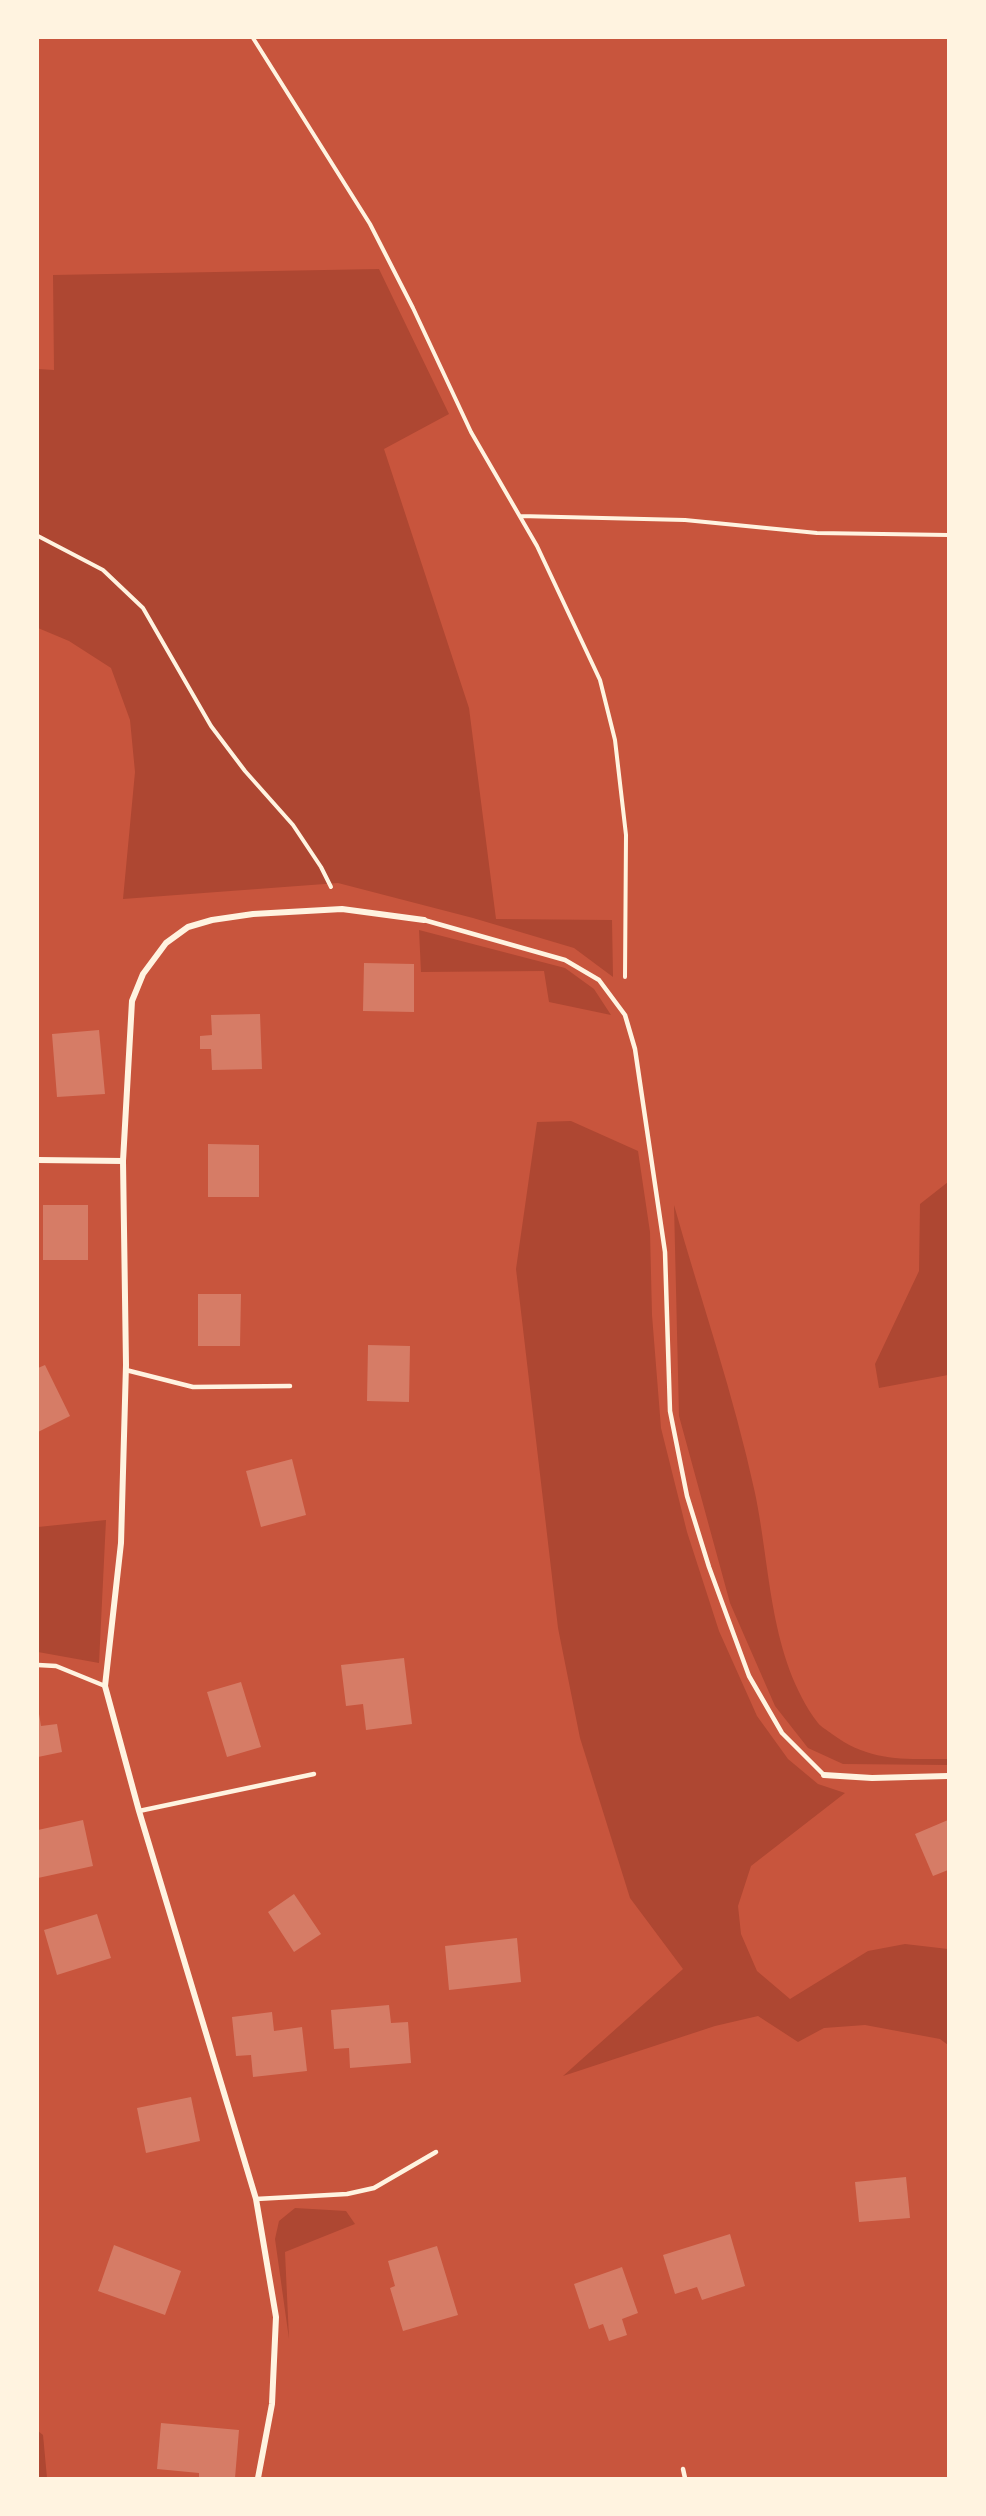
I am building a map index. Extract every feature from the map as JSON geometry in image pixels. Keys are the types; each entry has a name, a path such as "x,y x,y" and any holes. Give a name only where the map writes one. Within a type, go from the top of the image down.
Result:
{"street":[{"path":"258,2478 272,2404 276,2317 256,2199 139,1811 105,1686 121,1543 126,1370 123,1161 132,1001 143,974 166,942 188,927 212,920 254,914 342,909 424,920"},
{"path":"38,1160 123,1161"},
{"path":"824,1775 872,1778 948,1776"}],"lane":[{"path":"424,920 566,960 599,980 625,1016 635,1048 665,1252 670,1411 687,1496 709,1567 749,1676 782,1733 824,1775"},
{"path":"126,1370 194,1387 290,1386"},
{"path":"38,1665 56,1666 105,1686"},
{"path":"139,1811 314,1774"},
{"path":"256,2199 347,2194 374,2188 436,2151"},
{"path":"683,2469 685,2478"}],"path":[{"path":"253,38 370,224 471,432 537,546 600,680 615,740 626,835 625,1016"},
{"path":"520,516 686,520 817,533 948,535"},
{"path":"38,536 103,570 143,608 211,726 245,771 293,825 321,867 342,909"}],"shaded area":[{"path":"379,269 449,414 384,449 469,708 496,919 612,920 613,977 574,948 473,918 338,883 123,899 135,772 130,720 111,668 69,641 38,628 38,369 54,370 53,275"},
{"path":"419,930 565,968 594,989 611,1015 549,1002 544,971 421,972"},
{"path":"571,1121 638,1151 650,1232 652,1315 661,1428 687,1532 719,1631 757,1716 788,1759 818,1784 845,1793 751,1866 738,1906 741,1934 757,1971 790,1999 868,1951 905,1944 948,1949 948,2045 940,2039 865,2025 824,2028 798,2042 758,2016 715,2026 563,2076 683,1969 630,1898 580,1738 558,1628 516,1269 537,1122"},
{"path":"948,1182 948,1375 879,1388 875,1364 919,1271 920,1204"},
{"path":"674,1205 747,1456 774,1612 790,1670 802,1697 821,1726 860,1750 887,1757 948,1759 948,1765 843,1764 808,1748 775,1706 730,1603 679,1416"},
{"path":"106,1520 99,1663 38,1652 38,1527"},
{"path":"295,2208 346,2211 355,2224 285,2252 289,2339 275,2239 279,2221"},
{"path":"38,2431 43,2435 47,2478 38,2478"}],"building":[{"path":"364,963 414,964 414,1012 363,1011"},
{"path":"260,1014 262,1069 212,1070 211,1049 200,1049 200,1036 212,1035 211,1015"},
{"path":"99,1030 105,1094 57,1097 52,1034"},
{"path":"208,1144 259,1145 259,1197 208,1197"},
{"path":"43,1205 88,1205 88,1260 43,1260"},
{"path":"198,1294 241,1294 240,1346 198,1346"},
{"path":"368,1345 410,1346 409,1402 367,1401"},
{"path":"45,1365 70,1416 38,1432 38,1368"},
{"path":"292,1459 306,1515 261,1527 246,1471"},
{"path":"404,1658 412,1724 366,1730 363,1704 346,1706 341,1665"},
{"path":"241,1682 261,1747 227,1757 207,1692"},
{"path":"38,1714 41,1726 57,1724 62,1752 38,1757"},
{"path":"83,1820 93,1866 38,1878 38,1830"},
{"path":"948,1820 948,1870 933,1876 915,1834"},
{"path":"294,1894 321,1934 294,1952 268,1912"},
{"path":"97,1914 111,1958 57,1975 44,1930"},
{"path":"517,1938 521,1982 449,1990 445,1946"},
{"path":"389,2005 391,2023 408,2022 411,2063 350,2068 349,2048 334,2049 331,2010"},
{"path":"272,2012 274,2031 302,2027 307,2071 253,2077 251,2055 236,2056 232,2017"},
{"path":"191,2097 200,2141 146,2153 137,2108"},
{"path":"906,2177 910,2218 859,2222 855,2182"},
{"path":"730,2234 745,2286 702,2300 697,2287 675,2294 663,2255"},
{"path":"114,2245 181,2271 165,2315 98,2291"},
{"path":"437,2246 458,2315 403,2331 390,2288 395,2286 388,2261"},
{"path":"622,2267 638,2313 622,2319 627,2335 609,2341 603,2324 589,2329 574,2284"},
{"path":"161,2423 239,2430 235,2478 199,2478 199,2473 157,2469"}]}
